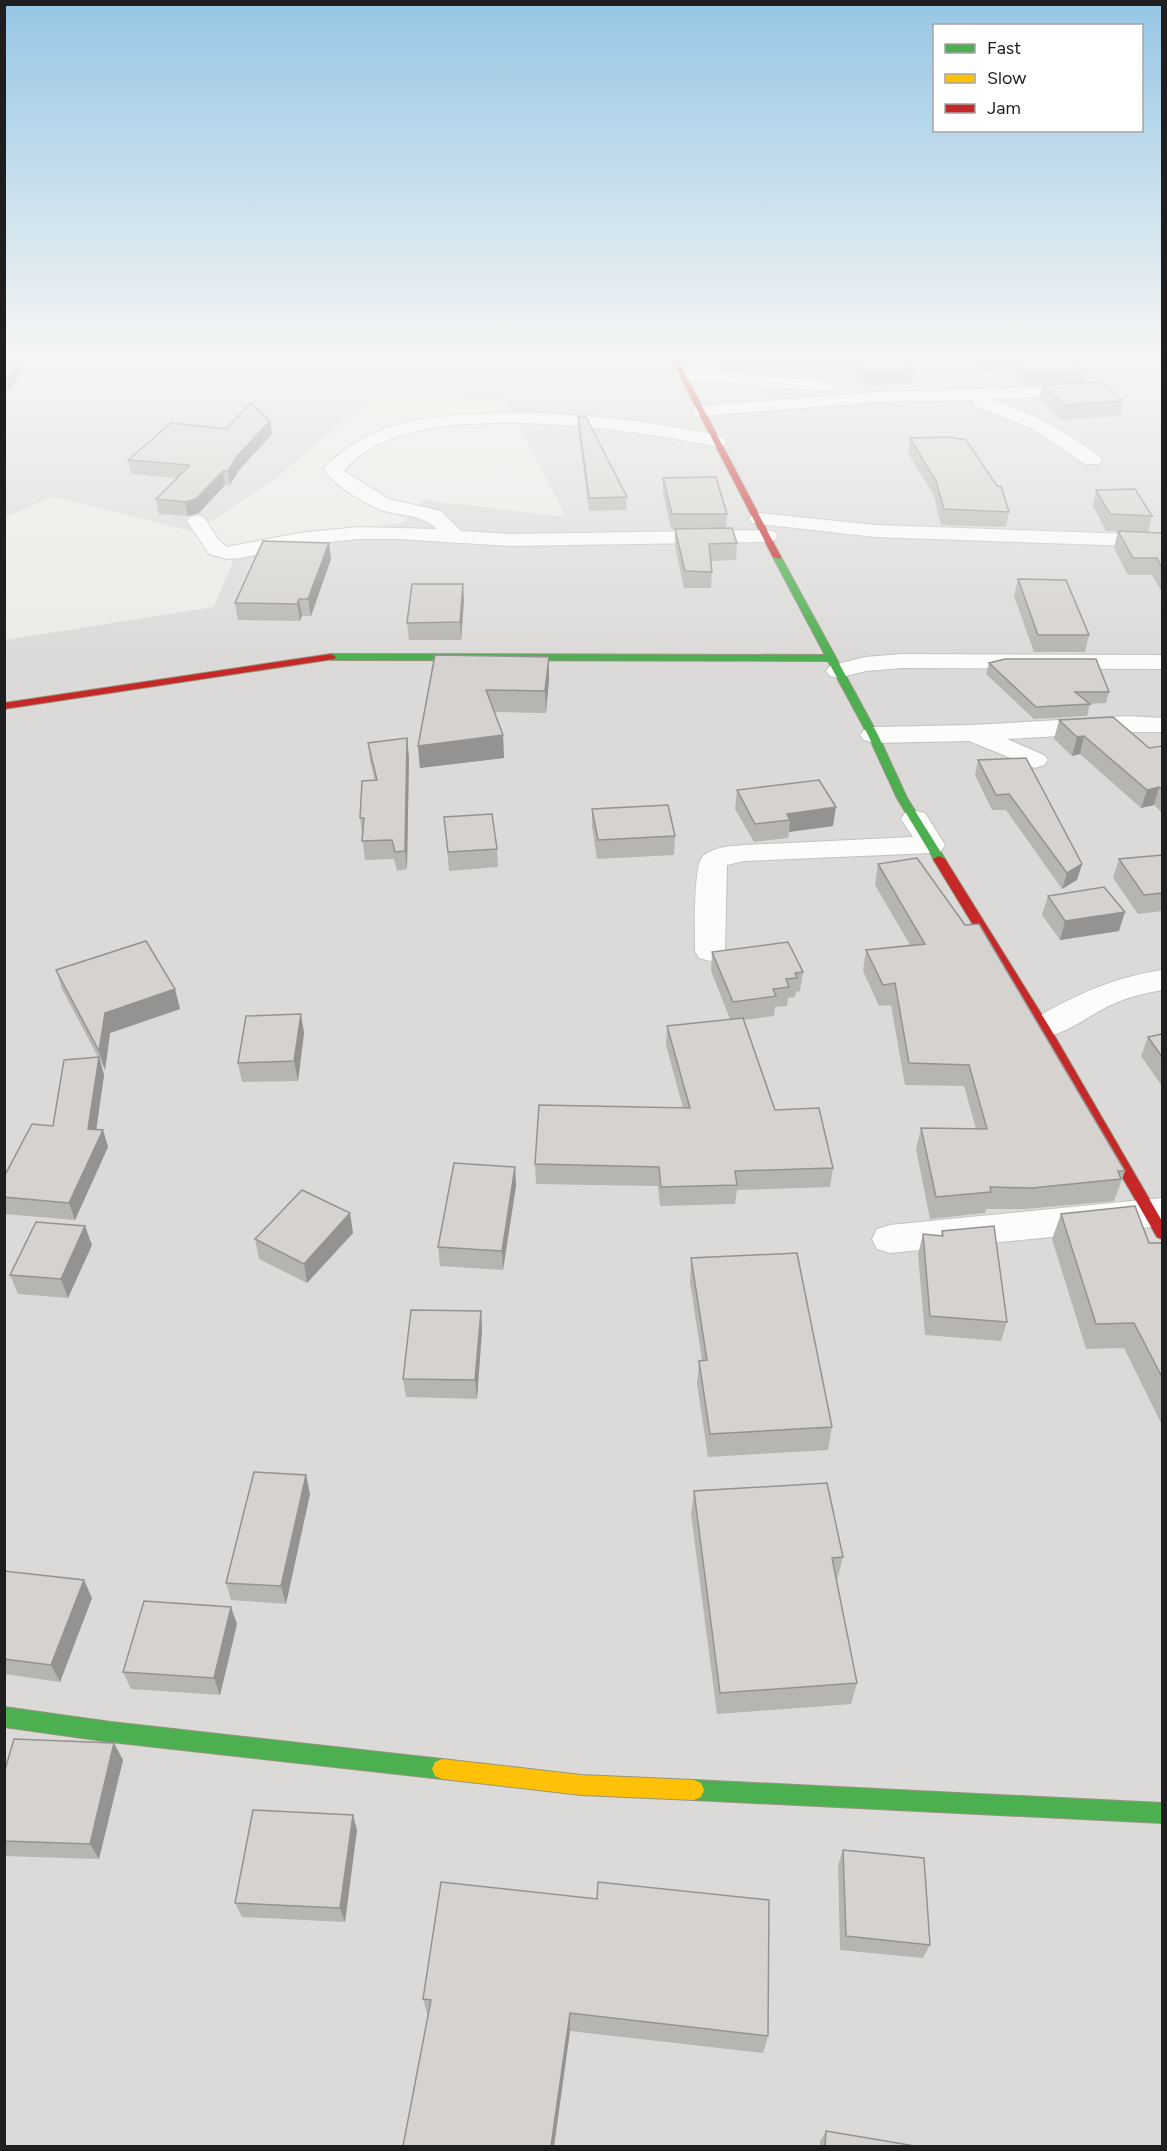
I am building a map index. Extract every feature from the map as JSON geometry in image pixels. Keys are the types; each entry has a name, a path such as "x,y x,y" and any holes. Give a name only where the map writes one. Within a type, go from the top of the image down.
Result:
{"street":[{"path":"349,457 334,468 335,473 344,480 383,504 434,515 457,537"},
{"path":"726,457 873,735 902,798 1159,1220 890,1239"},
{"path":"1089,457 1092,460"},
{"path":"197,521 208,542 216,550 227,553 299,539 347,534 398,532 457,537 573,540 763,527 1162,541"},
{"path":"4,706 274,664 337,657 834,664 902,661 1162,662"},
{"path":"873,735 973,733 1128,724 1162,725"},
{"path":"973,733 1035,760"},
{"path":"710,951 711,878 714,861 727,855 744,853 931,845 902,798"},
{"path":"1043,1028 1099,996 1126,986 1162,980"},
{"path":"4,1717 111,1732 581,1785 1162,1813"}],"shaded area":[{"path":"5,457 301,457 276,478 195,532 53,497 5,517"},
{"path":"535,457 1162,457 1162,2146 5,2146 5,640 214,607 236,554 404,522 423,500 566,517"}],"building":[{"path":"131,457 236,457 228,471 223,471 196,499 185,502 156,499 190,465 128,460"},
{"path":"584,457 607,457 627,497 589,498"},
{"path":"922,457 978,457 997,486 1001,486 1009,512 944,509 936,481"},
{"path":"716,477 727,514 672,514 663,478"},
{"path":"1135,489 1152,516 1110,514 1096,490"},
{"path":"732,528 737,543 709,544 712,572 685,571 675,529"},
{"path":"1118,531 1162,533 1162,568 1157,558 1133,558"},
{"path":"263,541 329,543 308,599 299,599 297,604 235,603"},
{"path":"1018,579 1066,580 1089,635 1038,635"},
{"path":"412,584 463,584 460,622 407,623"},
{"path":"435,655 549,657 545,691 486,690 503,735 418,746"},
{"path":"1005,659 1096,659 1109,692 1075,692 1090,704 1036,707 989,663"},
{"path":"1113,717 1149,748 1162,746 1162,789 1159,787 1147,790 1084,736 1077,737 1059,720"},
{"path":"407,738 405,851 395,852 392,840 362,841 364,818 360,818 362,781 377,780 368,743"},
{"path":"1026,758 1082,864 1067,873 1009,794 996,795 978,760"},
{"path":"819,780 836,807 787,814 790,820 755,824 737,790"},
{"path":"668,805 675,836 598,840 592,809"},
{"path":"492,814 497,849 448,852 444,817"},
{"path":"1162,855 1162,893 1144,895 1119,859"},
{"path":"917,858 965,925 979,924 1125,1171 1118,1171 1121,1179 1032,1188 990,1187 991,1192 936,1197 921,1128 987,1129 969,1065 909,1063 895,983 883,985 866,950 925,944 878,864"},
{"path":"1104,887 1125,912 1065,921 1048,896"},
{"path":"146,941 175,989 105,1013 99,1051 56,970"},
{"path":"788,942 803,972 795,973 797,978 786,979 789,987 773,989 776,996 733,1002 712,952"},
{"path":"301,1014 294,1061 238,1063 246,1016"},
{"path":"743,1018 775,1110 819,1108 833,1168 735,1171 737,1185 661,1187 659,1167 535,1164 539,1105 690,1108 667,1026"},
{"path":"1162,1034 1162,1057 1148,1037"},
{"path":"99,1057 88,1129 103,1130 69,1203 4,1197 4,1177 32,1124 53,1126 64,1060"},
{"path":"454,1163 515,1167 502,1251 438,1247"},
{"path":"302,1190 350,1213 304,1264 255,1239"},
{"path":"1135,1206 1149,1243 1162,1243 1162,1377 1134,1323 1096,1324 1061,1214"},
{"path":"36,1222 85,1226 61,1279 10,1275"},
{"path":"994,1226 1007,1322 930,1316 923,1234 943,1236 942,1231"},
{"path":"797,1253 832,1427 710,1434 699,1361 707,1360 691,1258"},
{"path":"411,1310 481,1311 475,1380 403,1379"},
{"path":"254,1472 306,1475 281,1586 226,1583"},
{"path":"827,1483 843,1557 832,1558 857,1683 720,1693 694,1491"},
{"path":"4,1571 84,1580 51,1665 4,1659"},
{"path":"144,1601 231,1607 214,1678 123,1672"},
{"path":"14,1739 114,1743 90,1844 4,1841 4,1773"},
{"path":"253,1810 353,1815 340,1908 235,1903"},
{"path":"843,1850 924,1858 930,1945 846,1936"},
{"path":"441,1882 597,1899 598,1882 769,1900 768,2036 570,2013 551,2146 403,2146 431,2000 423,1999"},
{"path":"826,2131 915,2146 825,2146"}],"traffic: fast":[{"path":"777,557 873,735 902,798 939,859"},
{"path":"331,657 830,658"},
{"path":"4,1717 111,1732 442,1769"},
{"path":"694,1790 1162,1813"}],"traffic: slow":[{"path":"442,1769 581,1785 694,1790"}],"traffic: jam":[{"path":"725,457 777,557"},
{"path":"4,706 331,657"},
{"path":"939,859 1043,1028 1162,1233"}]}
